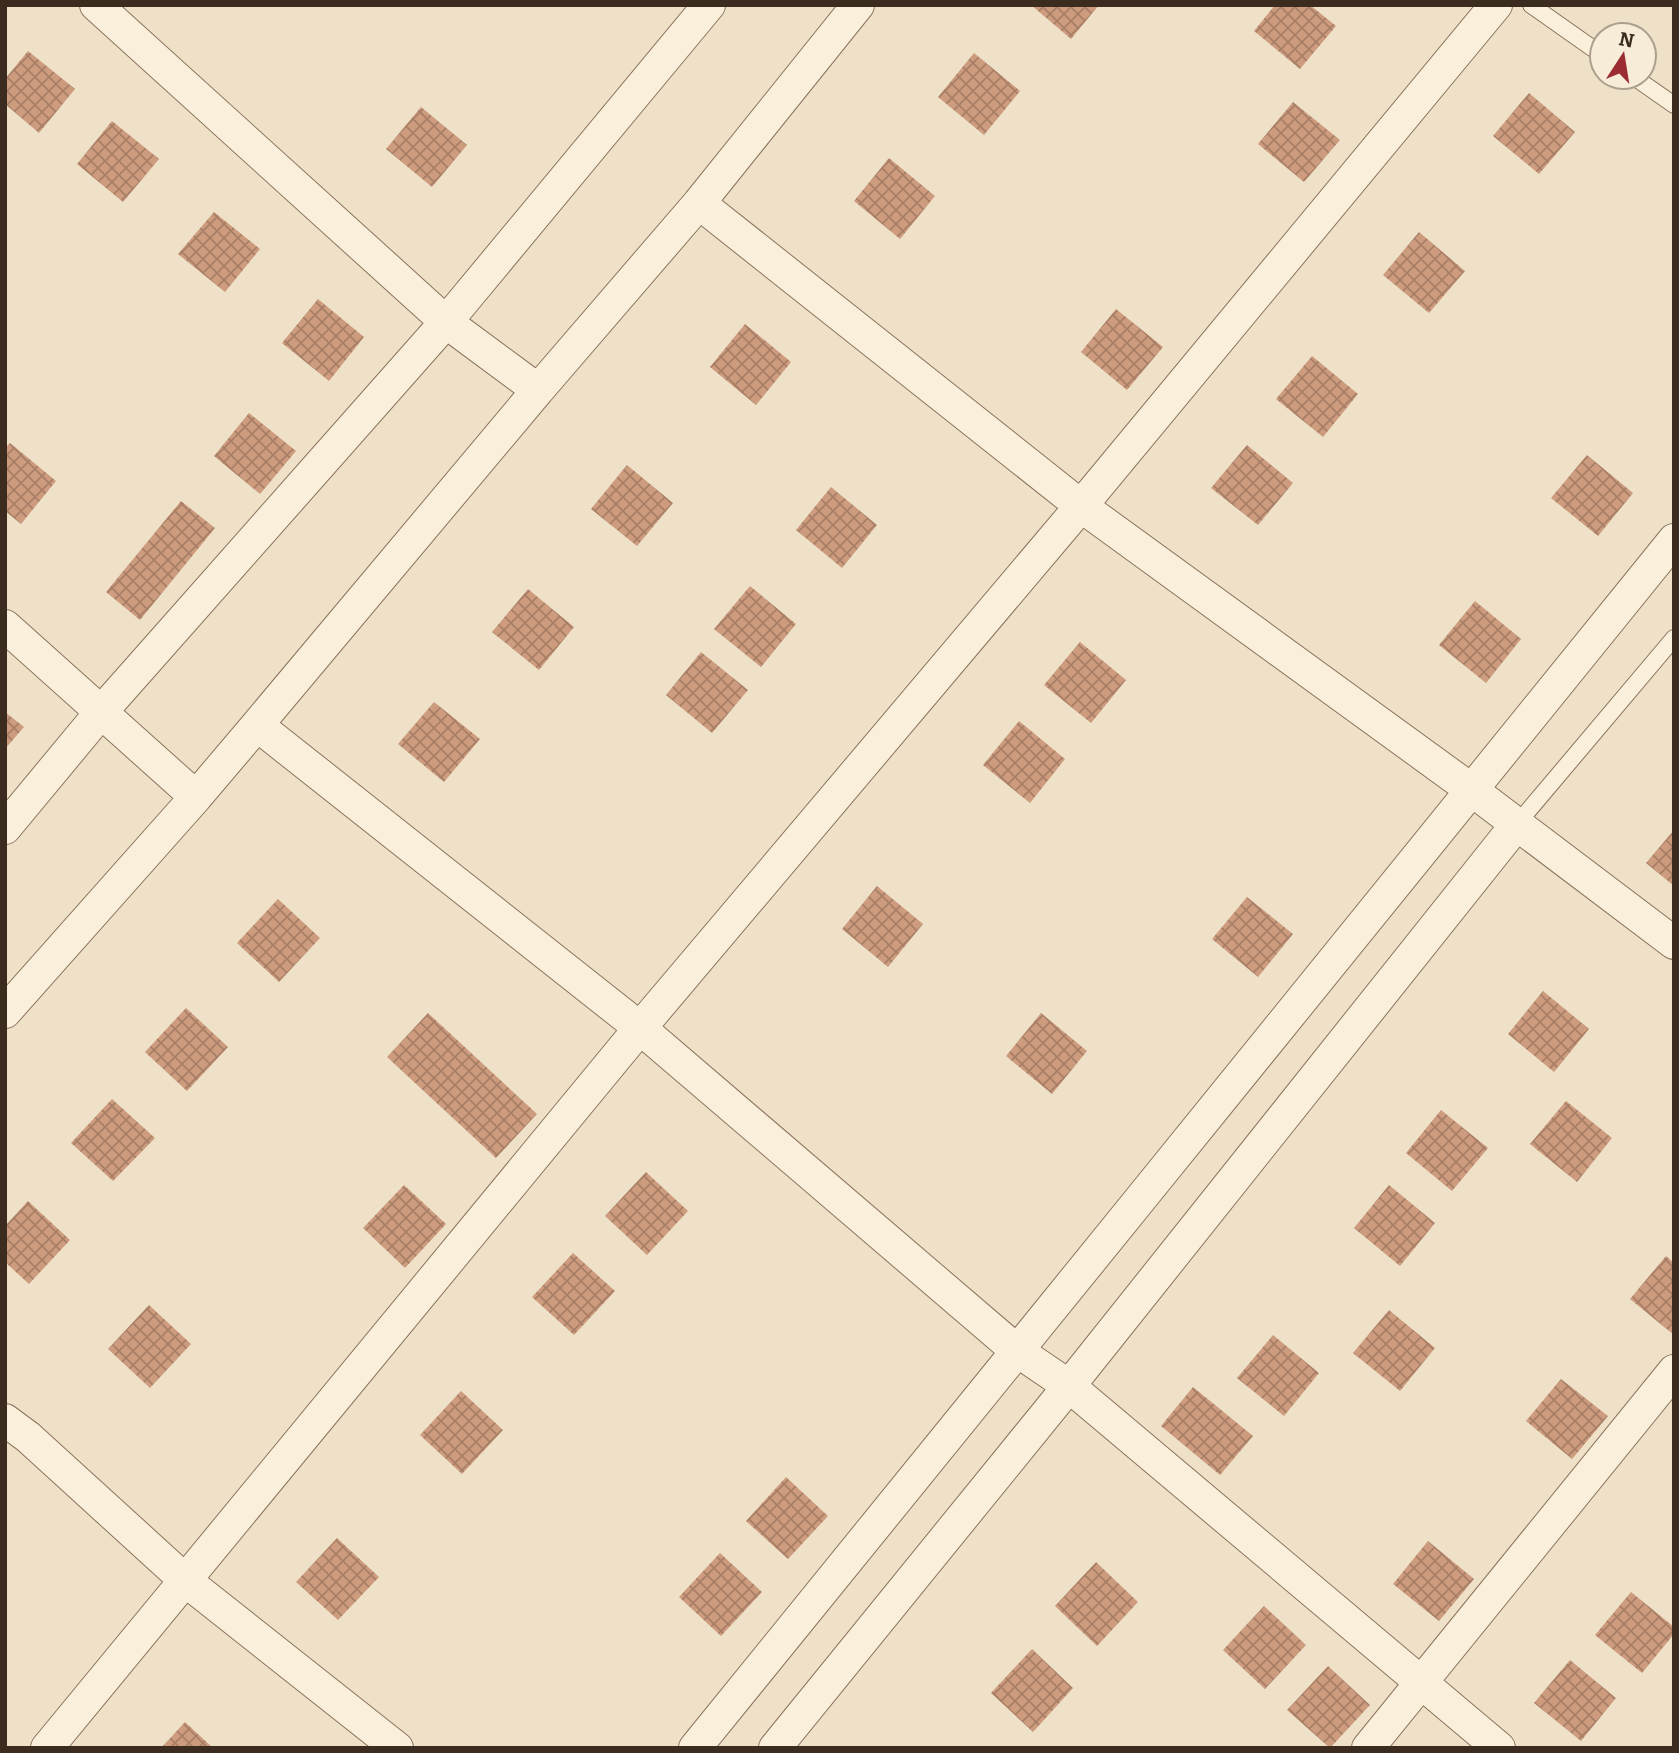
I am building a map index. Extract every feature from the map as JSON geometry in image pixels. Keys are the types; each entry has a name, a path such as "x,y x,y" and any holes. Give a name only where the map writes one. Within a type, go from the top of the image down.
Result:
{"street":[{"path":"96,5 446,322 538,390"},
{"path":"5,828 102,711 446,322 709,5"},
{"path":"5,1012 257,725 699,203 858,5"},
{"path":"47,1748 640,1028 1081,506 1496,5"},
{"path":"699,203 1081,506 1473,791 1674,943"},
{"path":"695,1748 1674,540"},
{"path":"5,626 196,797"},
{"path":"257,725 640,1028 1016,1350 1069,1386 1499,1748"},
{"path":"775,1748 1069,1386 1517,824"},
{"path":"1368,1748 1674,1371"},
{"path":"5,1420 186,1581 397,1748"}],"lane":[{"path":"1531,5 1588,44"},
{"path":"1655,91 1674,104"},
{"path":"1517,824 1674,638"}],"building":[{"path":"1031,5 1099,5 1071,39"},
{"path":"1275,5 1310,5 1336,26 1300,69 1254,31"},
{"path":"28,51 75,89 39,133 5,104 5,79"},
{"path":"974,53 1020,91 984,135 938,97"},
{"path":"1529,93 1575,132 1539,174 1493,136"},
{"path":"1293,102 1340,140 1304,182 1258,144"},
{"path":"421,107 467,145 432,187 386,149"},
{"path":"112,121 159,159 123,202 77,164"},
{"path":"889,158 935,196 900,239 854,201"},
{"path":"214,212 260,249 225,292 178,254"},
{"path":"1419,232 1465,271 1429,313 1383,275"},
{"path":"318,299 364,337 329,381 282,343"},
{"path":"1116,309 1163,347 1127,390 1081,352"},
{"path":"745,324 791,362 756,405 710,367"},
{"path":"1312,356 1358,394 1323,437 1276,399"},
{"path":"249,413 296,451 260,494 214,456"},
{"path":"10,443 56,481 21,524 5,511 5,448"},
{"path":"1247,445 1293,483 1258,525 1211,488"},
{"path":"1587,455 1633,493 1598,536 1551,498"},
{"path":"627,465 673,503 637,546 591,509"},
{"path":"831,487 877,525 842,568 796,530"},
{"path":"181,501 215,528 140,620 106,592"},
{"path":"750,586 796,624 761,667 714,629"},
{"path":"528,589 574,627 539,670 492,632"},
{"path":"1475,601 1521,639 1486,683 1439,645"},
{"path":"1080,642 1126,680 1091,723 1044,685"},
{"path":"701,652 748,690 712,733 666,695"},
{"path":"434,702 480,739 444,782 398,744"},
{"path":"5,712 24,727 5,749"},
{"path":"1019,721 1065,759 1030,803 983,765"},
{"path":"1674,830 1674,886 1646,863"},
{"path":"877,886 923,924 888,967 842,929"},
{"path":"1247,897 1293,934 1258,977 1212,939"},
{"path":"278,899 320,938 279,982 237,943"},
{"path":"1543,991 1589,1029 1554,1072 1508,1034"},
{"path":"186,1008 228,1047 187,1091 145,1052"},
{"path":"428,1013 537,1114 496,1158 387,1057"},
{"path":"1041,1013 1087,1051 1052,1094 1006,1056"},
{"path":"112,1099 155,1138 113,1181 71,1143"},
{"path":"1566,1101 1612,1138 1577,1182 1530,1144"},
{"path":"1441,1110 1488,1148 1452,1191 1406,1153"},
{"path":"646,1172 688,1211 647,1255 605,1216"},
{"path":"404,1185 446,1224 405,1268 363,1228"},
{"path":"1389,1185 1435,1223 1400,1266 1354,1228"},
{"path":"28,1201 70,1240 29,1284 5,1262 5,1226"},
{"path":"573,1253 615,1291 574,1335 532,1297"},
{"path":"1666,1256 1674,1263 1674,1335 1630,1299"},
{"path":"149,1305 191,1344 150,1388 108,1349"},
{"path":"1389,1310 1435,1348 1400,1391 1353,1353"},
{"path":"1273,1335 1319,1373 1284,1416 1237,1378"},
{"path":"1561,1379 1608,1416 1572,1459 1526,1421"},
{"path":"1193,1387 1253,1436 1220,1475 1161,1426"},
{"path":"461,1391 503,1430 462,1474 420,1435"},
{"path":"786,1477 828,1516 788,1559 746,1521"},
{"path":"337,1538 379,1577 338,1620 296,1582"},
{"path":"1428,1541 1474,1579 1439,1621 1393,1584"},
{"path":"720,1553 762,1592 721,1636 679,1597"},
{"path":"1096,1562 1138,1602 1097,1646 1055,1606"},
{"path":"1631,1592 1674,1627 1674,1634 1642,1673 1595,1635"},
{"path":"1264,1606 1306,1645 1265,1689 1223,1650"},
{"path":"1032,1649 1073,1688 1033,1732 991,1693"},
{"path":"1570,1660 1616,1698 1581,1741 1534,1703"},
{"path":"1328,1666 1370,1705 1330,1748 1287,1710"},
{"path":"185,1722 213,1748 161,1748"}]}
